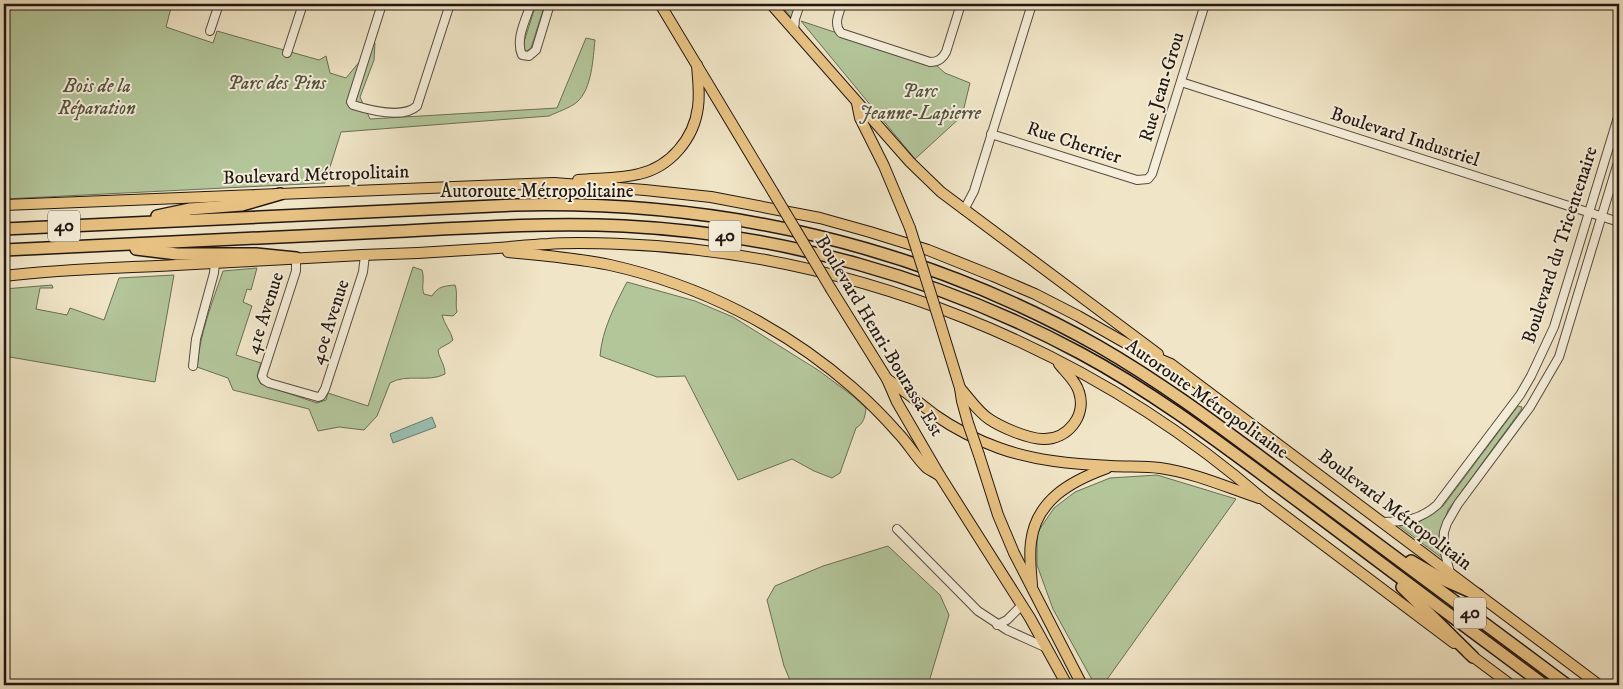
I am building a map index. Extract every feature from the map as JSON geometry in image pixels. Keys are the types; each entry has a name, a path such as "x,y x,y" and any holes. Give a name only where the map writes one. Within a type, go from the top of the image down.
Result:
{"highway":[{"path":"124,223 190,209 242,205 280,194"},
{"name":"Autoroute Métropolitaine","path":"4,229 515,206 590,205 648,208 714,215 778,226 836,240 914,263 973,286 1031,311 1126,362 1184,400 1566,685"},
{"name":"Autoroute Métropolitaine","path":"4,250 501,227 591,225 641,227 708,234 774,244 836,258 908,279 982,306 1091,359 1134,384 1189,420 1544,685"},
{"path":"102,245 177,254 256,254 296,258"},
{"path":"1374,542 1442,579 1478,595"},
{"path":"1369,554 1473,657"}],"main road":[{"name":"Boulevard Henri-Bourassa Est","path":"660,4 886,379 897,402 940,476 1022,605 1067,685"},
{"name":"Boulevard Henri-Bourassa Est","path":"771,4 857,102 860,118 889,176 910,228 960,388 968,423 1008,540 1082,685"},
{"path":"554,183 638,174 657,168 673,156 688,137 697,114 697,65"},
{"path":"857,102 916,168 941,192 1171,364"},
{"name":"Boulevard Métropolitain","path":"4,206 244,194 554,183 660,191 728,200 805,215 861,229 928,250 1007,282 1078,316 1136,349 1171,364 1599,685"},
{"path":"4,276 54,271 549,244 621,244 700,251 770,261 851,280 916,299 982,325 1056,359 1104,386 1162,422 1239,478 1264,500 1511,685"},
{"path":"482,249 557,256 610,265 671,282 734,308 777,332 834,372 876,409 898,432 927,468 940,476"},
{"path":"960,388 977,410 995,423 1034,438 1044,440 1054,438 1068,431 1075,423 1080,413 1081,402 1074,382 1056,359"},
{"path":"886,379 906,391 944,421 991,445 1018,454 1051,461 1178,471 1264,500"},
{"path":"1032,588 1031,541 1037,521 1044,509 1057,494 1070,484 1082,477 1112,466"},
{"path":"1022,605 1043,610"}],"street":[{"path":"210,31 219,4"},
{"path":"287,53 303,4"},
{"path":"382,4 350,102 353,105 378,112 405,111 417,106 450,4"},
{"path":"531,4 519,41 522,55 530,56 536,50 550,4"},
{"path":"794,31 795,19 800,4"},
{"path":"842,4 837,18 838,29 846,35 930,62 940,60 946,52 961,4"},
{"path":"964,210 972,195 1032,4"},
{"name":"Rue Jean-Grou","path":"1148,179 1152,174 1205,4"},
{"name":"Boulevard Industriel","path":"1181,82 1619,222"},
{"name":"Boulevard du Tricentenaire","path":"1382,522 1414,520 1437,505 1518,399 1554,327 1619,114"},
{"name":"Rue Cherrier","path":"991,134 1137,180 1148,179"},
{"name":"Boulevard du Tricentenaire","path":"1450,573 1443,545 1447,523 1458,504 1530,407 1559,357 1619,159"},
{"name":"40e Avenue","path":"262,377 269,383 313,396 320,397 323,395 363,272 365,255"},
{"name":"41e Avenue","path":"262,377 296,271 296,258"},
{"path":"193,366 196,340 214,273 214,263"},
{"path":"1518,399 1530,407"},
{"path":"897,529 974,608 997,625 1047,648"},
{"path":"997,625 1007,620 1022,605"}],"green space":[{"name":"Bois de la Réparation","path":"4,4 172,4 166,27 213,43 217,31 319,60 326,56 330,73 346,78 375,43 374,60 360,97 370,119 557,108 586,38 595,40 589,81 582,96 571,106 549,116 341,132 325,183 4,199"},
{"path":"536,4 545,4 531,48 527,51 523,49 523,45"},
{"path":"780,4 796,4 792,17 791,17"},
{"name":"Parc Jeanne-Lapierre","path":"801,21 937,66 945,73 970,83 962,116 915,159"},
{"path":"413,267 422,270 424,294 432,296 439,288 455,285 457,312 453,316 442,315 453,340 438,350 445,374 432,378 403,379 390,383 377,416 364,430 339,427 318,431 309,409 233,390 228,378 197,367 204,330 223,271 257,268 251,290 247,289 243,302 252,306 236,355 261,363 257,376 261,384 317,403 326,400 328,393 368,406"},
{"path":"174,275 155,382 4,356 4,289 52,285 53,288 40,288 36,309 67,315 70,308 104,320 119,278"},
{"path":"627,282 695,301 733,317 818,370 853,396 866,408 865,414 862,422 856,428 840,473 832,478 792,459 738,480 685,376 657,377 600,356 606,327"},
{"path":"1518,406 1522,407 1521,410 1448,510 1439,536 1442,558 1399,526 1419,522 1443,506"},
{"path":"1157,475 1236,499 1103,685 1095,685 1053,609 1037,565 1037,533 1054,508 1075,492 1110,478"},
{"path":"888,546 940,595 949,615 928,685 792,685 784,666 767,600 775,586 823,566"}],"water":[{"path":"432,417 436,427 393,443 390,434"}],"park label":[{"name":"Parc des Pins","path":"277,83"}]}
